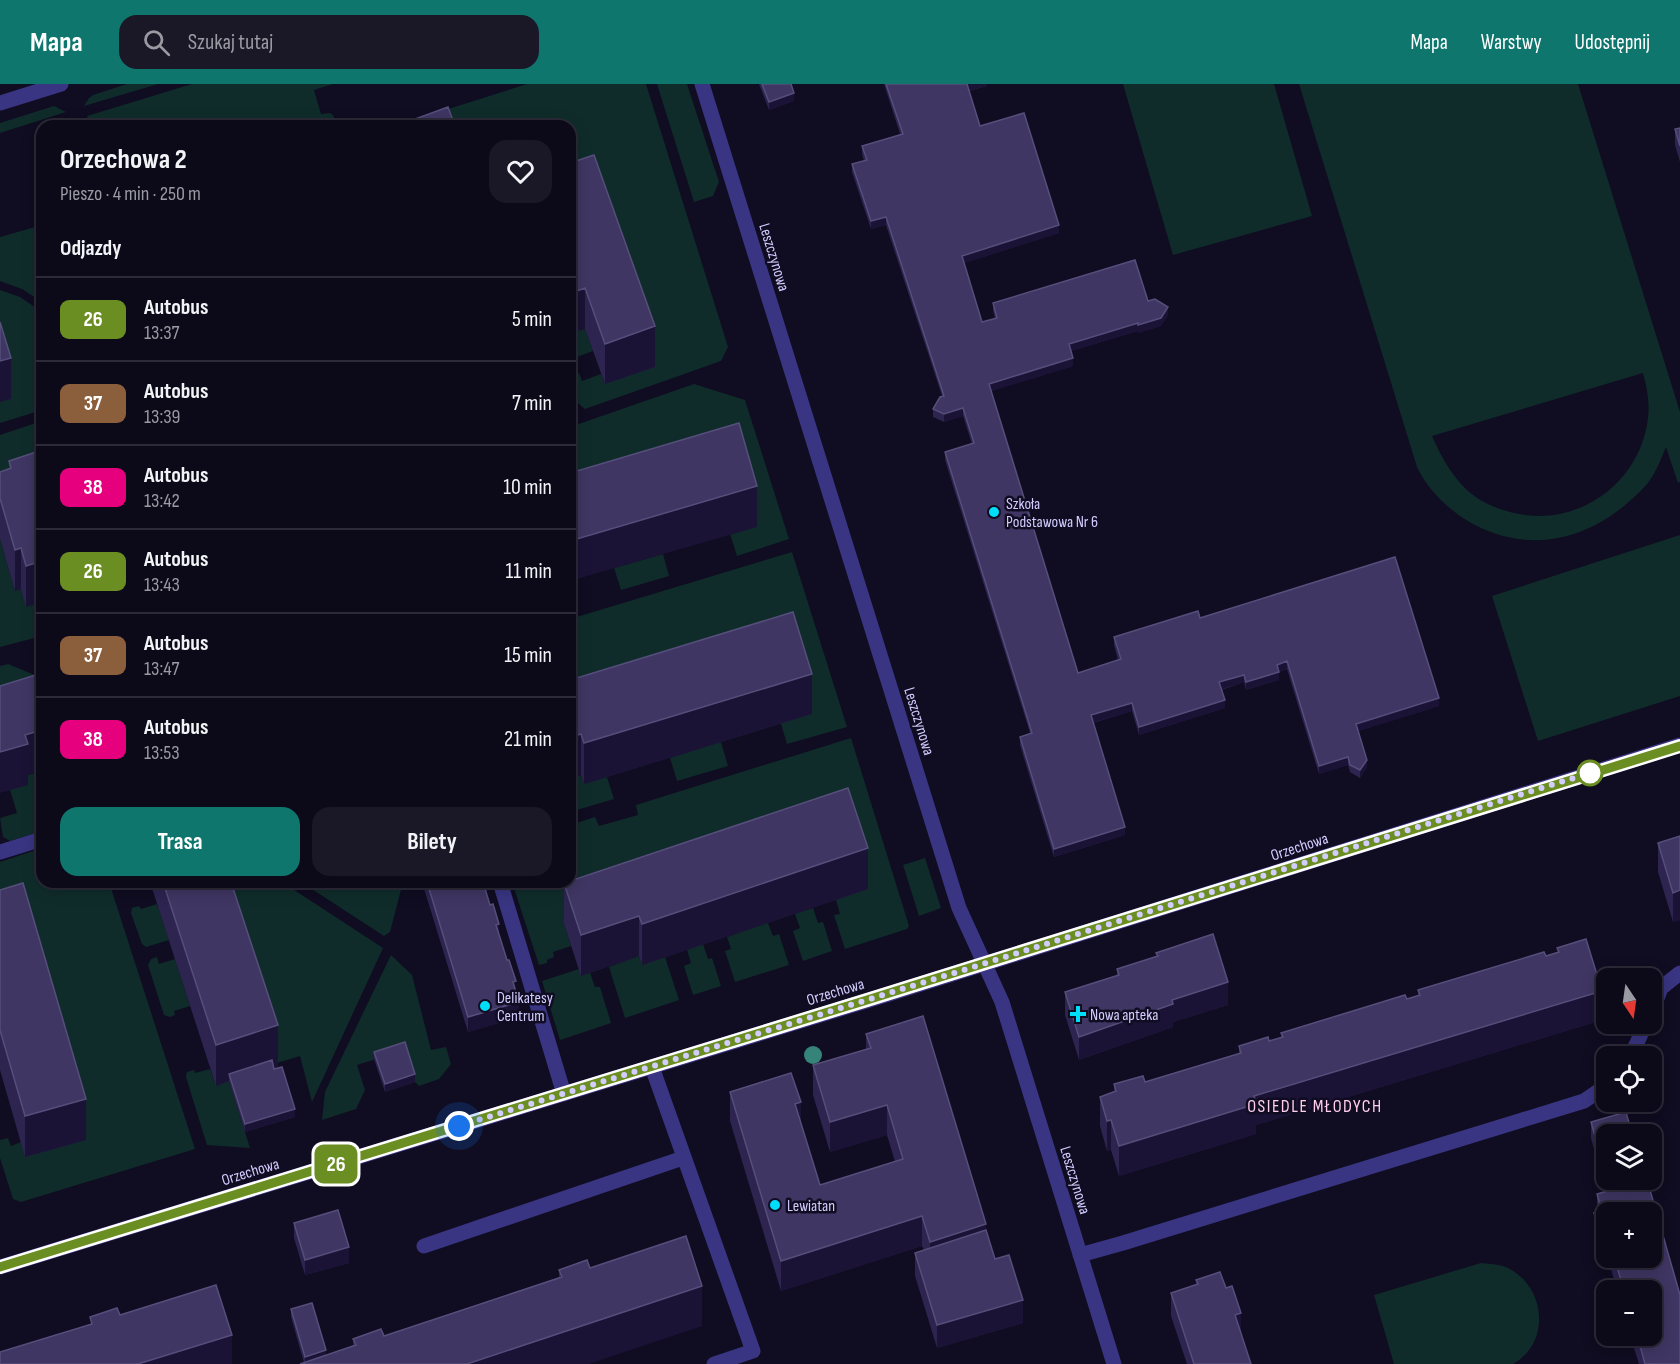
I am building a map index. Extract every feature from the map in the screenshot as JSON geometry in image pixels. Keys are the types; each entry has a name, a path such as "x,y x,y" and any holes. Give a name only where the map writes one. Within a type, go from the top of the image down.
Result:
{"street":[{"path":"0,103 61,84"},
{"name":"Leszczynowa","path":"702,84 959,908 1002,1002 1114,1364"},
{"name":"Orzechowa","path":"0,1267 985,964 1680,746"},
{"path":"0,852 36,840"},
{"path":"502,888 564,1094"},
{"path":"1662,987 1680,974"},
{"path":"652,1067 753,1351 714,1364"},
{"path":"1080,1255 1584,1101 1596,1093"},
{"path":"424,1246 683,1158"}],"green space":[{"path":"127,84 158,84 84,106 93,95"},
{"path":"192,84 333,84 314,90 321,114 330,113 334,120 88,120 87,116"},
{"path":"527,84 646,84 728,347 721,361 585,409 578,403 576,400 576,374 579,373 582,381 601,374 605,384 576,235 576,120 437,120 442,111"},
{"path":"657,84 687,84 719,182 713,196 694,202"},
{"path":"1123,84 1274,84 1312,216 1173,255"},
{"path":"1299,84 1578,84 1680,412 1680,482 1678,483 1666,447 1647,484 1624,506 1605,519 1586,530 1566,536 1545,540 1524,540 1483,529 1463,518 1437,496 1417,467","holes":["1643,373 1647,390 1648,418 1643,440 1634,460 1622,478 1606,492 1588,504 1569,512 1547,516 1525,515 1509,512 1486,503 1473,495 1456,478 1432,436"]},
{"path":"54,106 66,112 0,133 0,123"},
{"path":"36,227 36,298 22,289 0,281 0,237"},
{"path":"0,290 20,297 36,308 36,412 0,423"},
{"path":"585,329 593,351 576,357 576,331"},
{"path":"694,384 745,400 789,539 737,556 730,534 576,515 576,425"},
{"path":"36,423 36,492 0,512 0,435"},
{"path":"1680,535 1680,696 1538,741 1492,596"},
{"path":"0,539 15,591 21,589 36,598 36,638 0,647"},
{"path":"792,552 847,727 787,744 781,724 576,721 576,617"},
{"path":"663,554 669,576 621,590 614,568"},
{"path":"8,664 36,676 36,685 0,726 0,666"},
{"path":"851,738 909,926 907,929 845,949 834,915 840,914 836,900 564,924 571,946 553,952 554,957 547,960 547,963 539,965 514,888 576,888 576,823 595,817 599,826 638,815 636,805"},
{"path":"721,742 728,766 677,781 670,758"},
{"path":"36,773 36,833 10,841 3,837 0,818 17,813 10,790 25,776"},
{"path":"581,775 584,784 607,777 614,799 576,810 576,776"},
{"path":"36,850 36,888 111,888 195,1149 21,1202 13,1199 0,1158 0,1140 8,1138 11,1146 21,1142 26,1157 0,930 0,862"},
{"path":"925,858 941,908 919,916 903,865"},
{"path":"220,888 291,888 383,948 312,1102 300,1056 277,1063"},
{"path":"310,888 401,888 390,932 384,936"},
{"path":"157,904 169,940 146,947 142,944 131,913 132,908 139,906 141,909"},
{"path":"813,908 818,923 823,922 832,951 803,961 793,931 800,928 795,914"},
{"path":"768,923 773,936 779,934 789,965 735,982 725,951 731,949 727,937"},
{"path":"703,944 708,959 712,958 721,986 693,995 684,966 691,963 687,950"},
{"path":"391,955 412,975 431,1050 446,1047 451,1064 439,1079 419,1086 415,1082 405,1050 357,1065 365,1090 356,1109 322,1120 325,1092"},
{"path":"639,956 642,965 665,957 679,1000 625,1018 609,967"},
{"path":"157,957 159,964 175,959 190,1006 174,1011 175,1015 170,1017 164,1015 148,965 151,959"},
{"path":"579,969 590,973 595,987 600,987 611,1023 560,1040 542,981"},
{"path":"210,1069 216,1085 229,1081 250,1148 207,1145 186,1077 187,1072 194,1070 195,1073"},
{"path":"1481,1263 1508,1268 1521,1277 1530,1288 1539,1315 1538,1329 1534,1343 1525,1355 1513,1364 1394,1364 1374,1295"}],"building":[{"path":"762,84 791,84 794,93 769,102"},
{"name":"Szkoła Podstawowa Nr 6","path":"886,84 967,84 980,126 1024,113 1059,225 962,256 982,322 997,318 993,303 1135,260 1148,301 1155,299 1168,307 1161,318 1069,344 1073,358 989,384 1078,673 1121,659 1114,637 1198,611 1200,618 1395,557 1439,698 1356,724 1367,760 1360,770 1350,765 1348,757 1319,766 1287,661 1277,665 1279,672 1246,682 1244,675 1219,682 1225,700 1139,727 1132,703 1091,715 1125,827 1054,849 1020,737 1032,733 945,452 974,443 963,408 944,414 933,409 940,397 944,396 886,217 871,221 852,164 867,160 862,146 903,134"},
{"path":"448,107 453,120 412,120"},
{"path":"1680,128 1680,146 1675,129"},
{"path":"594,155 655,326 605,344 585,288 576,291 576,161"},
{"path":"0,322 11,358 0,361"},
{"path":"739,423 757,486 576,539 576,471"},
{"path":"36,452 36,563 26,566 21,548 15,550 0,498 0,472 11,468 9,461"},
{"path":"793,612 812,674 584,743 581,734 576,735 576,678"},
{"path":"36,675 36,732 25,735 28,744 0,752 0,686"},
{"path":"848,788 868,848 642,924 639,916 581,935 566,888 576,888 576,879"},
{"path":"1680,836 1680,890 1673,893 1658,843"},
{"path":"23,883 86,1099 25,1116 0,1030 0,890"},
{"path":"165,888 233,888 278,1025 216,1045"},
{"path":"429,888 485,888 490,905 493,904 499,924 496,925 516,981 513,982 519,1002 468,1017"},
{"path":"1213,934 1228,982 1172,1000 1173,1004 1079,1037 1065,992 1119,975 1117,969 1158,956 1156,953"},
{"path":"1586,939 1596,972 1596,993 1254,1096 1256,1104 1119,1146 1111,1120 1107,1121 1100,1097 1116,1091 1114,1084 1143,1076 1145,1082 1241,1053 1239,1046 1268,1037 1269,1041 1283,1037 1281,1033 1405,995 1407,999 1420,995 1418,990 1544,952 1546,956 1559,952 1557,948"},
{"path":"923,1016 986,1224 930,1242 922,1216 781,1261 730,1092 791,1073 801,1102 795,1104 820,1185 903,1159 887,1105 830,1122 813,1065 871,1048 866,1034"},
{"path":"405,1042 415,1074 385,1084 374,1052"},
{"path":"272,1060 274,1069 282,1067 295,1109 245,1124 229,1074"},
{"path":"1626,1112 1629,1124 1596,1124 1596,1140 1591,1122"},
{"path":"1611,1190 1650,1190 1653,1202 1599,1202 1597,1194"},
{"path":"338,1210 349,1247 305,1260 294,1223"},
{"path":"986,1230 995,1259 1009,1255 1023,1300 937,1325 915,1253"},
{"path":"1662,1232 1680,1295 1680,1364 1645,1364 1640,1346 1662,1346 1662,1280 1621,1280 1617,1268 1662,1268"},
{"path":"686,1236 702,1286 467,1364 300,1364 356,1345 353,1339 381,1329 384,1336 562,1277 559,1270 587,1260 590,1268"},
{"path":"1220,1272 1226,1288 1232,1286 1241,1313 1235,1315 1251,1364 1194,1364 1171,1293 1198,1284 1196,1280"},
{"path":"216,1285 232,1335 138,1364 0,1364 0,1352 92,1324 90,1317 117,1308 120,1315"},
{"path":"312,1303 326,1350 305,1357 291,1309"}],"bus line":[{"name":"26","path":"0,1267 635,1072 1680,746"}],"place":[{"name":"Szkoła Podstawowa Nr 6","path":"994,512"},
{"name":"Delikatesy Centrum","path":"485,1006"},
{"name":"Nowa apteka","path":"1078,1014"},
{"name":"Lewiatan","path":"775,1205"}],"district":[{"name":"OSIEDLE MŁODYCH","path":"1315,1106"}],"route":[{"path":"459,1126 1599,770 1590,773"}]}
